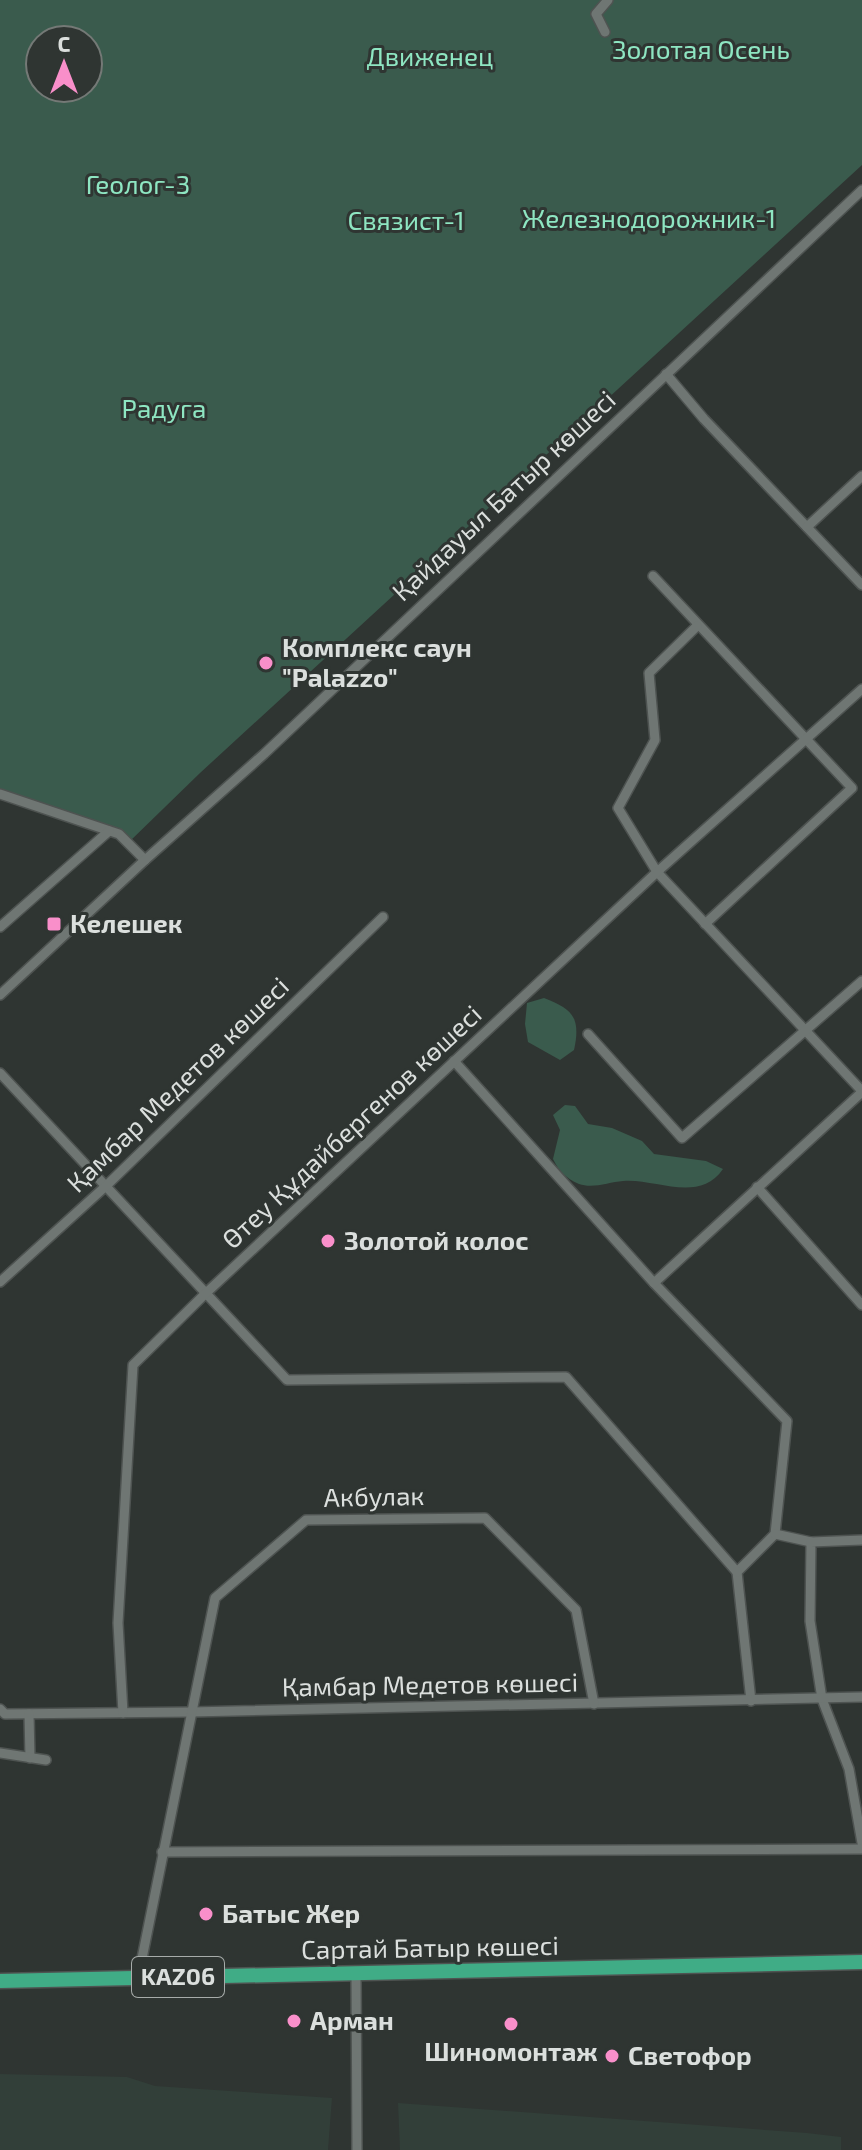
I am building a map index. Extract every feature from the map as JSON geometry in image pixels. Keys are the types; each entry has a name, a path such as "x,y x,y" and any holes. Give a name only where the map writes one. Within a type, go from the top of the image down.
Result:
{"highway":[{"name":"Сартай Батыр көшесі","path":"0,1981 862,1962"}],"street":[{"path":"605,32 596,14 608,0"},
{"name":"Қайдауыл Батыр көшесі","path":"0,995 264,754 862,190"},
{"path":"666,374 704,419 862,585"},
{"path":"807,527 862,476"},
{"path":"653,576 852,788 705,924"},
{"path":"654,1283 862,1092 657,872 618,808 655,740 649,673 697,626"},
{"name":"Өтеу Құдайбергенов көшесі","path":"123,1713 118,1623 133,1365 657,872 862,689"},
{"path":"0,794 119,834 145,860"},
{"path":"0,927 109,831"},
{"name":"Қамбар Медетов көшесі","path":"0,1282 107,1185 383,917"},
{"path":"588,1034 682,1138 862,981"},
{"path":"454,1061 654,1283 787,1421 775,1534 737,1572"},
{"path":"0,1073 287,1380 566,1377 737,1572 751,1701"},
{"path":"757,1187 862,1305"},
{"name":"Акбулак","path":"138,1978 215,1598 306,1520 485,1518 576,1610 594,1704"},
{"path":"775,1534 811,1542 862,1540"},
{"path":"811,1542 810,1621 822,1699 849,1769 862,1843"},
{"name":"Қамбар Медетов көшесі","path":"0,1709 5,1714 123,1713 862,1697"},
{"path":"29,1714 30,1758"},
{"path":"0,1753 46,1760"},
{"path":"162,1852 862,1849"},
{"path":"356,1974 357,2150"}],"shaded area":[{"path":"0,2074 127,2077 155,2086 332,2098 328,2150 0,2150"},
{"path":"398,2103 807,2133 841,2137 841,2150 400,2150"}],"green space":[{"path":"0,0 862,0 862,165 200,773 128,843 119,834 0,794"},
{"path":"544,998 562,1006 575,1022 574,1050 560,1060 528,1042 525,1024 527,1003"},
{"path":"565,1105 575,1106 588,1124 612,1128 642,1141 654,1154 706,1161 723,1169 702,1185 689,1187 636,1181 595,1186 579,1184 563,1174 553,1159 560,1130 553,1115"}],"place":[{"name":"Комплекс саун \"Palazzo\"","path":"266,663"},
{"name":"Келешек","path":"54,924"},
{"name":"Золотой колос","path":"328,1241"},
{"name":"Батыс Жер","path":"206,1914"},
{"name":"Арман","path":"294,2021"},
{"name":"Шиномонтаж","path":"511,2024"},
{"name":"Светофор","path":"612,2056"}],"park label":[{"name":"Золотая Осень","path":"701,50"},
{"name":"Движенец","path":"430,57"},
{"name":"Геолог-3","path":"138,185"},
{"name":"Железнодорожник-1","path":"649,219"},
{"name":"Связист-1","path":"406,221"},
{"name":"Радуга","path":"164,409"}]}
